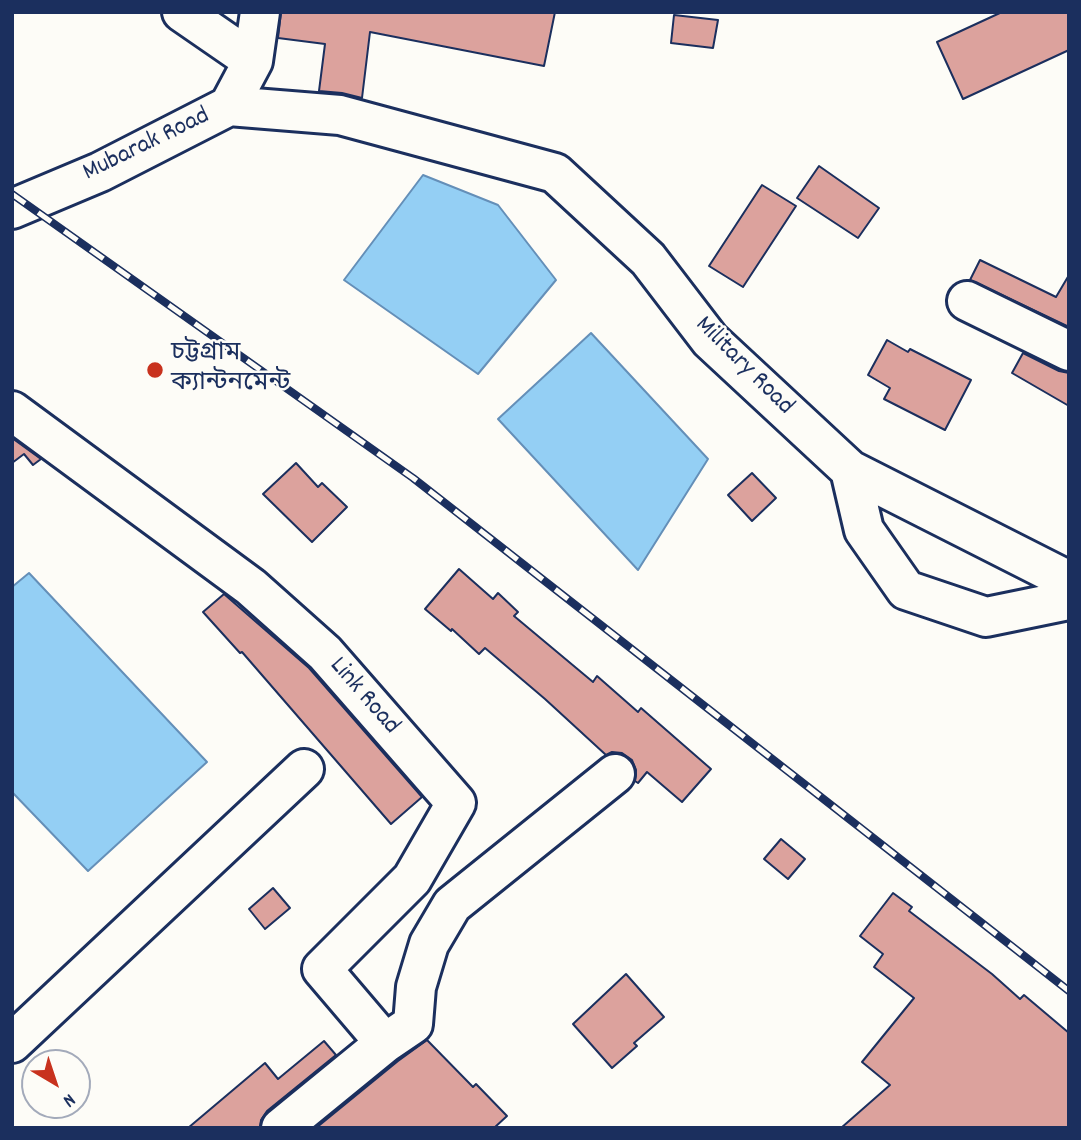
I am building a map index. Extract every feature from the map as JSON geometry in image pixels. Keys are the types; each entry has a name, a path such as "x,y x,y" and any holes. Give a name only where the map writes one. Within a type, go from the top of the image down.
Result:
{"street":[{"path":"182,12 253,61"},
{"name":"Mubarak Road","path":"12,209 100,172 229,106 253,61 260,12"},
{"name":"Military Road","path":"229,106 340,115 555,173 649,259 710,341 850,470 1069,581"},
{"path":"967,301 1069,351"},
{"name":"Link Road","path":"12,411 251,587 325,653 456,803 412,878 322,969 385,1043"},
{"path":"850,470 864,530 906,590 986,617 1069,600"},
{"path":"12,1043 304,769"},
{"path":"281,1128 385,1043 413,1024 416,987 429,944 452,905 615,774"}],"water":[{"path":"423,175 498,205 556,280 478,374 344,280"},
{"path":"591,333 708,459 638,570 498,419"},
{"path":"29,573 207,762 88,871 12,792 12,587"}],"building":[{"path":"281,12 555,12 544,66 370,32 362,98 319,91 325,44 278,38"},
{"path":"1002,12 1069,12 1069,50 963,99 937,42"},
{"path":"674,15 718,20 713,48 671,43"},
{"path":"819,166 879,208 858,238 797,198"},
{"path":"762,185 796,206 743,287 709,266"},
{"path":"980,260 1056,297 1069,275 1069,327 970,280"},
{"path":"887,340 971,380 945,430 884,399 890,388 868,375"},
{"path":"1023,353 1059,371 1069,373 1069,406 1012,373"},
{"path":"12,438 41,459 33,465 24,454 12,463"},
{"path":"296,463 318,487 322,483 347,507 312,542 263,494"},
{"path":"752,473 776,498 752,521 728,495"},
{"path":"459,569 493,599 498,593 518,612 514,616 593,682 597,676 638,712 641,708 711,769 682,802 647,772 638,783 635,781 636,770 632,760 622,753 612,752 606,755 485,648 479,654 425,609"},
{"path":"224,594 309,668 422,797 391,824 242,652 240,653 203,612"},
{"path":"781,839 805,859 788,879 764,859"},
{"path":"273,888 290,908 265,929 249,909"},
{"path":"893,893 912,907 909,911 992,974 1020,999 1024,995 1069,1033 1069,1128 841,1128 890,1085 862,1062 914,998 874,967 883,954 860,936"},
{"path":"626,974 664,1017 634,1043 637,1046 612,1068 573,1024"},
{"path":"427,1040 473,1087 476,1084 507,1116 494,1128 316,1128 398,1061"},
{"path":"324,1041 336,1055 267,1111 261,1120 260,1128 188,1128 265,1063 278,1079"}],"railway":[{"path":"12,194 413,478 1069,991"}],"place":[{"name":"চট্টগ্রাম ক্যান্টনমেন্ট","path":"155,370"}]}
